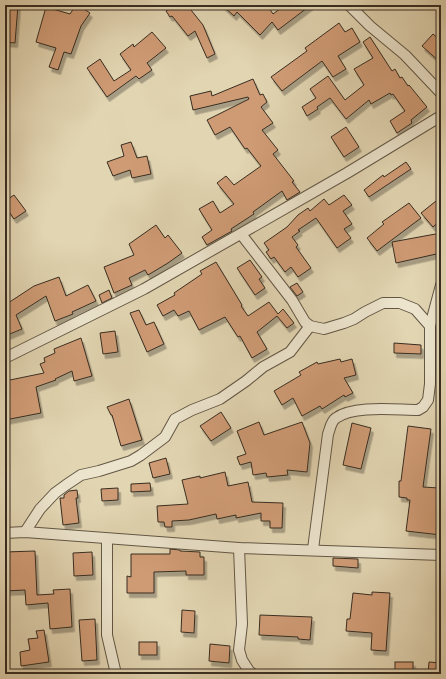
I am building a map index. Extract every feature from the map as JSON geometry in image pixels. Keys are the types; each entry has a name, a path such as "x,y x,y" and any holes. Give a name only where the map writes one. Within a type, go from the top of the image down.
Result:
{"street":[{"path":"355,7 370,26 405,55 441,93"},
{"path":"5,358 144,289 347,173 441,116"},
{"path":"241,234 292,300 305,322 310,326 324,328 344,323 383,303 400,303 415,309 430,326"},
{"path":"313,549 328,434 333,421 336,418 355,410 418,410 423,407 428,400 430,384 430,326 441,285"},
{"path":"26,532 40,509 55,493 66,485 81,475 118,465 142,455 165,437 175,419 192,410 220,399 263,367 290,352 310,326"},
{"path":"5,533 26,532 239,548 313,549 441,555"},
{"path":"107,539 107,635 116,674"},
{"path":"239,548 242,624 239,650 242,660 249,671 253,674"}],"building":[{"path":"5,5 18,5 15,43 5,42"},
{"path":"76,5 90,13 81,26 71,54 64,52 58,70 49,67 56,48 36,42 46,7 70,14"},
{"path":"176,5 180,10 187,5 203,25 215,54 207,58 195,31 188,36 172,16 170,17 166,11"},
{"path":"222,5 267,5 273,14 285,5 311,5 278,30 272,22 260,35 237,12 234,16"},
{"path":"339,23 345,32 352,28 360,42 338,56 346,69 333,77 322,61 282,91 271,77 307,51 305,48"},
{"path":"152,32 166,48 147,63 152,70 139,79 136,76 107,97 87,68 100,59 114,81 131,70 120,54 133,44 134,47"},
{"path":"433,34 441,41 441,63 422,46"},
{"path":"370,37 392,71 395,69 400,78 402,77 427,107 411,120 412,123 397,133 390,121 405,111 393,94 391,95 390,93 371,104 369,100 346,119 330,98 317,107 318,109 307,116 302,107 316,98 310,89 328,76 345,100 364,85 354,69 373,58 363,42"},
{"path":"253,79 260,95 263,94 267,102 261,107 273,123 262,130 278,150 273,154 294,181 292,182 300,192 287,200 282,191 253,212 254,214 231,229 232,231 207,245 202,237 212,230 199,209 213,201 220,213 234,204 217,183 226,176 234,185 261,166 247,148 245,149 230,127 215,135 207,120 249,99 248,97 193,110 190,96 211,91 212,96"},
{"path":"346,127 359,147 344,157 331,137"},
{"path":"131,142 137,158 147,156 151,174 132,178 130,170 113,176 107,162 124,156 121,145"},
{"path":"406,162 411,169 369,197 364,190 383,175 384,177"},
{"path":"14,195 26,211 14,219 5,206 5,201"},
{"path":"344,195 352,205 343,211 352,224 344,229 351,238 337,248 316,218 298,230 300,231 292,237 298,245 296,247 311,268 298,277 291,267 285,272 274,257 271,259 266,252 269,250 264,243 287,227 298,215 308,208 310,211 324,199 329,205"},
{"path":"441,197 441,220 433,227 421,213"},
{"path":"409,203 421,218 377,251 367,238 384,224 382,222"},
{"path":"156,225 165,238 168,235 182,253 148,275 145,270 129,278 132,285 114,293 104,267 134,255 129,244"},
{"path":"441,233 441,253 396,263 392,242"},
{"path":"250,260 262,277 259,279 265,288 255,295 237,268"},
{"path":"216,262 248,316 269,302 278,314 283,309 294,323 287,328 277,316 257,332 267,349 252,358 240,336 238,337 225,317 199,330 189,311 178,316 174,310 163,316 157,305 175,295 174,293 202,274 200,271"},
{"path":"59,277 66,296 88,285 96,301 72,312 73,314 55,321 46,296 16,315 22,329 5,336 5,305 34,286"},
{"path":"297,283 303,292 297,296 290,287"},
{"path":"109,290 112,298 102,303 99,295"},
{"path":"139,310 146,325 154,322 164,344 147,352 130,313"},
{"path":"115,331 118,352 103,354 100,333"},
{"path":"81,338 92,376 74,381 72,371 55,379 56,380 36,387 41,413 5,420 5,381 44,373 40,364 45,362 44,358 55,353 54,349"},
{"path":"394,343 421,345 421,354 394,353"},
{"path":"340,359 341,362 352,359 356,375 344,378 353,393 345,397 344,395 322,409 320,406 302,416 293,398 282,405 274,391 301,375 299,372 317,362 318,364"},
{"path":"129,399 142,440 121,446 112,415 107,407"},
{"path":"221,412 231,428 211,441 200,426"},
{"path":"259,422 264,435 302,422 310,443 307,472 287,470 288,475 267,477 266,473 253,475 251,462 240,465 237,457 246,454 237,431"},
{"path":"352,423 371,428 361,469 343,465"},
{"path":"408,426 431,429 423,487 439,488 438,511 441,512 441,535 406,531 410,500 399,497 399,481 401,481"},
{"path":"166,458 170,474 153,478 149,463"},
{"path":"225,472 228,486 248,482 252,502 283,503 282,528 270,528 270,521 261,521 261,513 236,518 236,515 217,519 216,514 189,520 172,521 172,527 165,527 164,522 158,522 157,506 188,504 182,480 200,476 200,478"},
{"path":"150,483 151,491 131,492 131,484"},
{"path":"118,488 118,500 102,501 101,489"},
{"path":"77,490 78,498 76,498 79,523 63,525 60,498 64,498 64,495 69,491"},
{"path":"170,549 200,552 200,557 204,557 204,575 186,575 186,571 154,572 154,593 127,593 127,576 131,577 131,554 170,554"},
{"path":"35,551 37,595 54,594 53,590 70,589 72,627 50,629 48,603 26,605 25,590 5,591 5,552"},
{"path":"92,552 93,575 74,576 73,553"},
{"path":"333,558 358,559 358,568 333,566"},
{"path":"372,592 390,593 386,651 371,650 372,633 346,631 347,619 350,619 353,593 372,595"},
{"path":"182,610 195,611 194,633 181,632"},
{"path":"260,615 312,617 310,640 298,639 298,637 259,635"},
{"path":"95,619 97,660 82,661 79,620"},
{"path":"44,630 49,662 21,666 20,652 30,650 28,639 38,638 36,631"},
{"path":"139,642 157,642 157,655 139,655"},
{"path":"210,644 230,646 229,663 209,661"},
{"path":"395,662 413,662 413,674 395,674"},
{"path":"429,662 441,663 441,674 428,674"}]}
